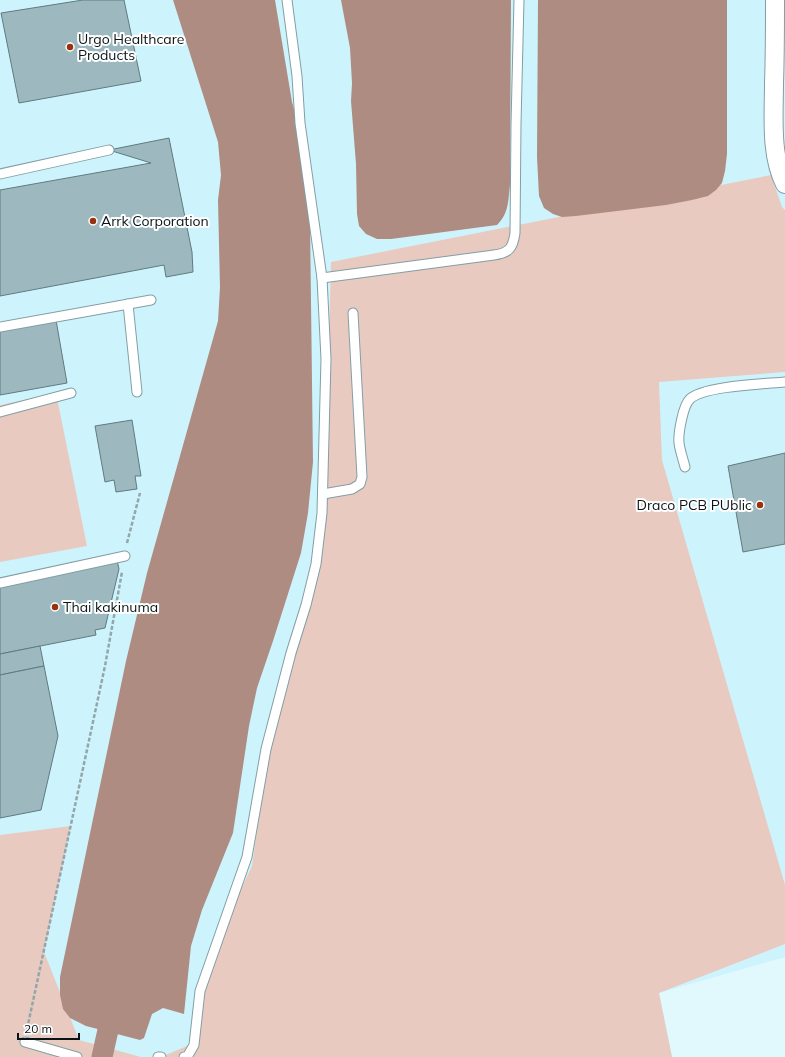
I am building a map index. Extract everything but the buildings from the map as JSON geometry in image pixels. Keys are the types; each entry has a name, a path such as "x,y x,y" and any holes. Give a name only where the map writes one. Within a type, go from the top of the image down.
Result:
{"street":[{"path":"775,0 774,133 777,157 785,184"}],"lane":[{"path":"184,1057 187,1057 194,1046 200,991 247,857 266,749 291,653 306,605 316,564 320,537 323,494 326,359 322,278 300,123 297,76 287,0"},
{"path":"322,278 504,254 512,247 515,233 519,0"},
{"path":"0,174 109,150"},
{"path":"0,327 151,300"},
{"path":"128,304 137,392"},
{"path":"323,494 352,489 360,484 362,477 353,313"},
{"path":"685,467 679,442 681,424 689,400 697,394 714,389 785,382"},
{"path":"0,412 71,393"},
{"path":"0,583 125,556"},
{"path":"25,1042 77,1057"}],"path":[{"path":"25,1042 105,666 125,556 140,493"}],"shaded area":[{"path":"0,0 785,0 785,957 659,993 672,1057 0,1057"},
{"path":"173,0 275,0 292,102 301,134 310,221 313,462 308,513 301,553 257,688 249,726 233,833 202,910 191,946 184,1014 163,1008 152,1014 144,1038 140,1040 86,1026 70,1018 63,1009 60,995 60,977 126,661 147,573 218,321 220,287 218,200 221,175 218,142"},
{"path":"341,0 511,0 510,185 506,211 497,225 391,239 377,239 366,234 359,226 357,214 356,164 351,101 352,83 350,48"},
{"path":"538,0 727,0 727,154 722,183 716,190 708,196 666,205 576,216 562,217 553,214 544,208 539,196 537,157"},
{"path":"771,175 782,207 785,210 785,372 659,382 662,460 785,885 785,944 659,993 672,1057 161,1057 194,1043 206,963 252,866 274,712 324,528 331,262"},
{"path":"56,393 87,546 0,562 0,405"},
{"path":"71,826 44,952 79,1040 141,1057 0,1057 0,835"}],"waterway":[{"path":"102,1057 114,1003"}],"place":[{"name":"Urgo Healthcare Products","path":"70,47"},
{"name":"Arrk Corporation","path":"93,221"},
{"name":"Draco PCB PUblic","path":"760,505"},
{"name":"Thai kakinuma","path":"55,607"}]}
